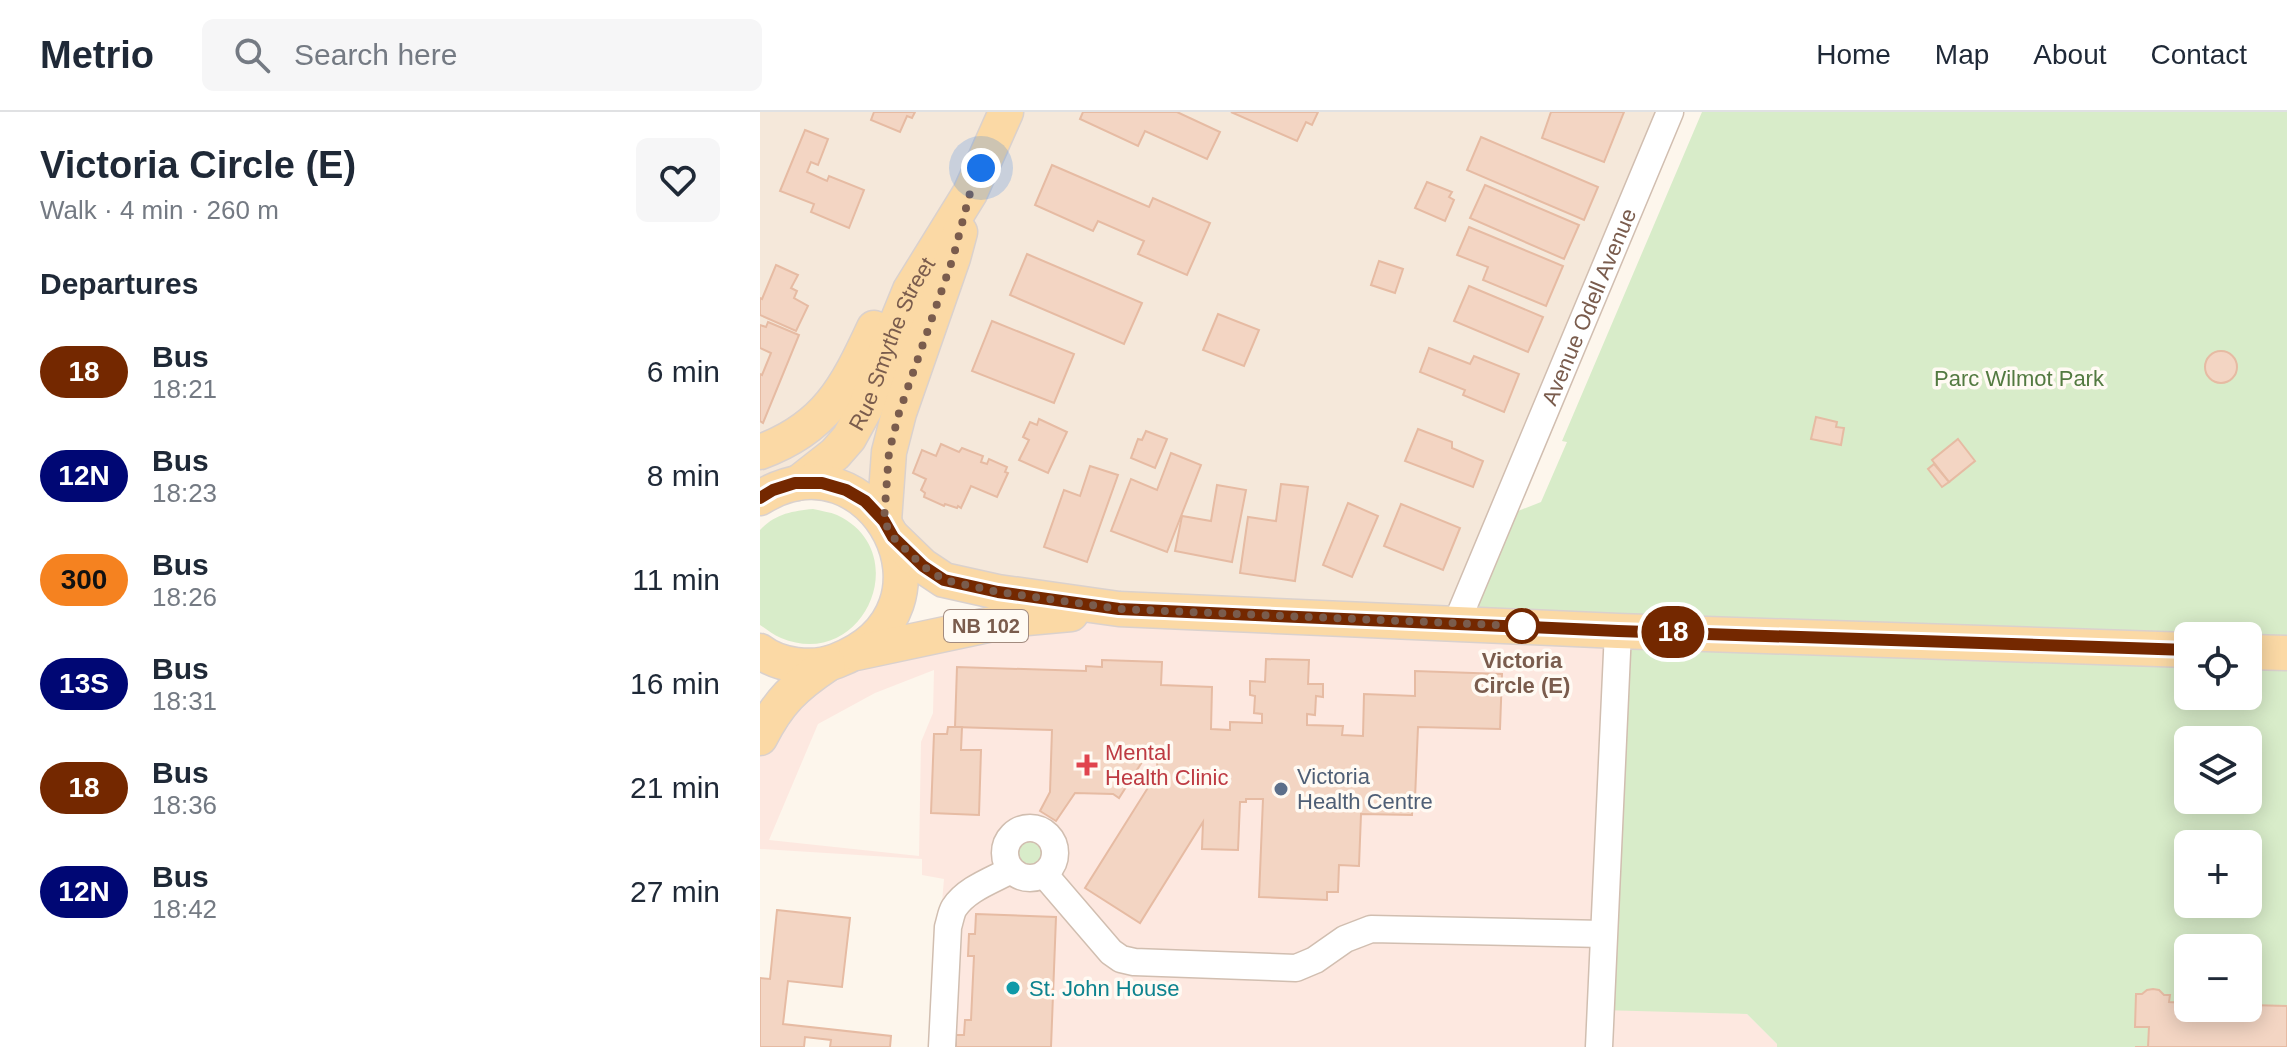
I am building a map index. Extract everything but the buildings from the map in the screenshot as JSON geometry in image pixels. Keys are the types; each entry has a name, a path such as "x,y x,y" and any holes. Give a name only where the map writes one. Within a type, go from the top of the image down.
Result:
{"main road":[{"name":"Rue Smythe Street","path":"797,483 835,454 849,438 865,409 910,290 970,193 1006,112"},
{"name":"Rue Smythe Street","path":"842,659 877,637 892,615 900,589 901,563 889,529 889,452 899,413 953,258 970,193"},
{"path":"760,452 795,437 829,408 853,373 910,254 970,193"},
{"path":"760,474 797,483 822,483 846,490 865,501 889,529"},
{"path":"760,498 773,490 797,483"},
{"name":"NB 102","path":"889,529 923,566 944,580 998,592 1119,609 1618,631 2174,650"},
{"name":"NB 102","path":"760,738 772,713 800,683 842,659 1016,619 1119,609"},
{"path":"760,651 797,665 842,659"},
{"path":"2262,652 2287,653"}],"street":[{"name":"Avenue Odell Avenue","path":"1456,624 1670,112"},
{"path":"1599,1047 1618,631"},
{"path":"1030,827 1045,832 1054,845 1054,862 1044,874 1026,878 1011,870 1004,855 1005,846 1014,832 1030,827"},
{"path":"942,1047 948,927 954,909 975,889 1011,870"},
{"path":"1044,874 1111,952 1121,959 1134,962 1296,968 1315,960 1345,939 1371,929 1603,934"}],"shaded area":[{"path":"760,112 1670,112 1456,624 944,580 865,501 760,498"},
{"path":"1016,619 1618,631 1600,1009 1747,1014 1777,1047 930,1047 944,879 922,875 922,859 760,849 760,738 800,683","holes":["934,670 933,713 921,742 919,856 769,840 818,724 875,693"]}],"green space":[{"name":"Parc Wilmot Park","path":"1702,112 2287,112 2287,1047 1777,1047 1747,1014 1600,1010 1618,630 1456,624 1500,518 1541,502 1567,442 1562,441"},
{"path":"813,509 837,515 861,532 873,555 876,579 869,603 856,624 835,638 810,644 781,638 760,625 760,530 784,514"},
{"path":"1029,834 1042,839 1047,852 1042,865 1029,870 1016,865 1011,852 1016,839"}],"bus line":[{"name":"18","path":"760,498 795,483 822,483 846,490 865,501 884,521 893,537 923,566 944,580 998,592 1119,609 1618,631 2174,650"}],"place":[{"name":"Victoria Circle (E)","path":"1522,626"},
{"name":"Mental Health Clinic","path":"1087,765"},
{"name":"Victoria Health Centre","path":"1281,789"},
{"name":"St. John House","path":"1013,988"}],"route":[{"path":"981,168 970,193 953,258 899,413 889,452 884,521 893,537 923,566 944,580 998,592 1119,609 1522,626"}]}
